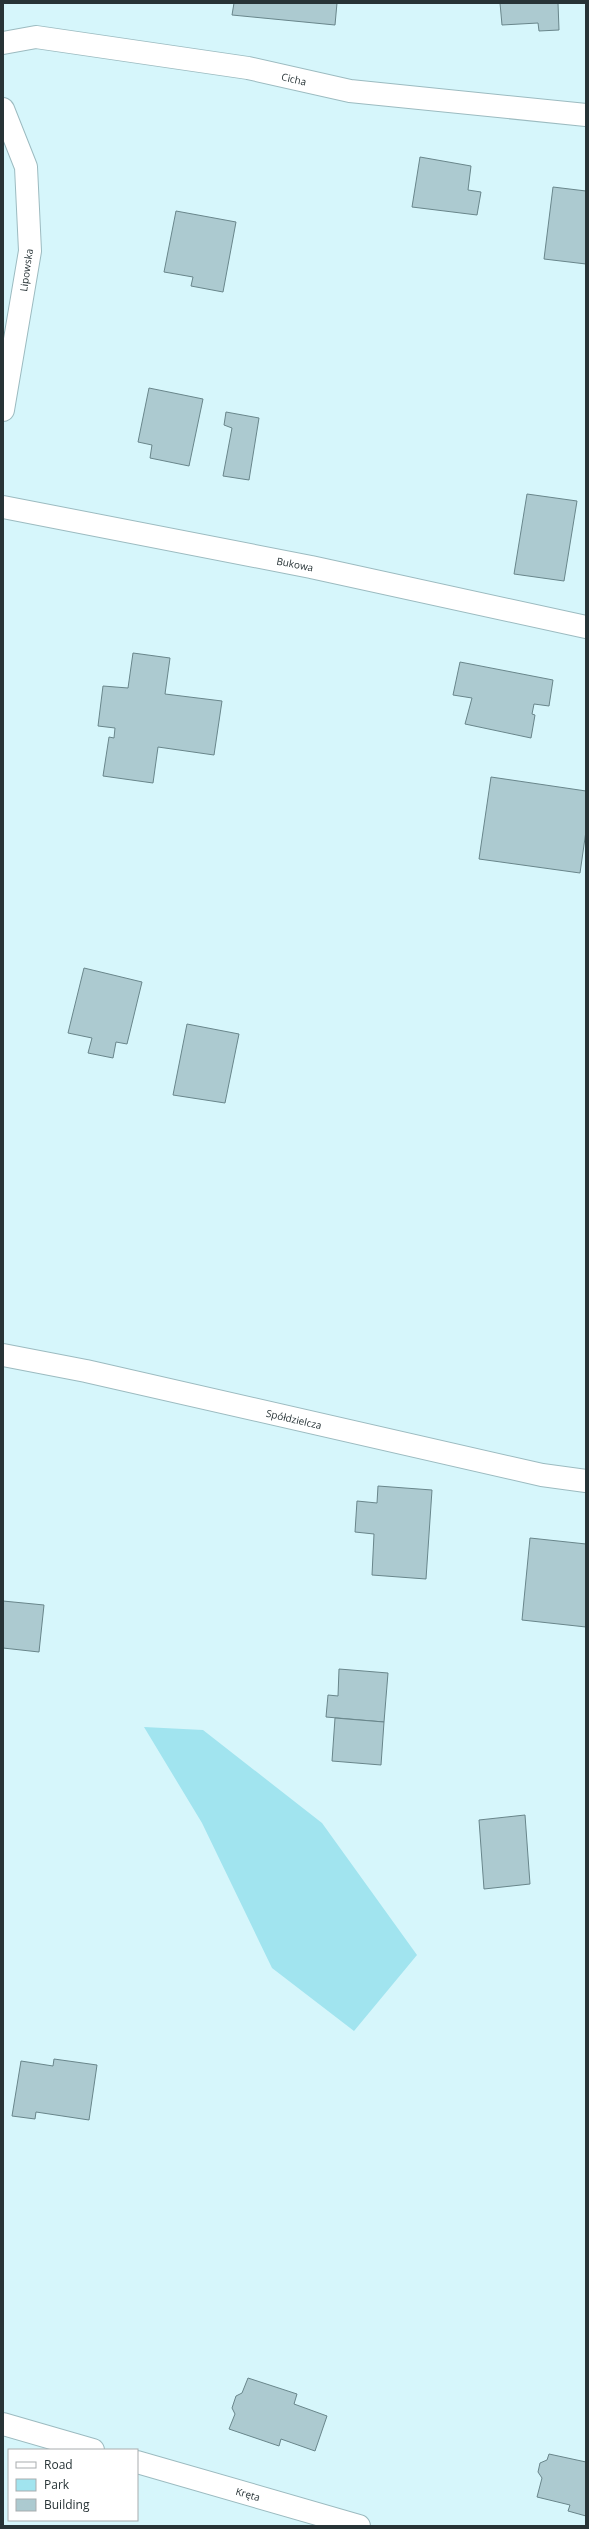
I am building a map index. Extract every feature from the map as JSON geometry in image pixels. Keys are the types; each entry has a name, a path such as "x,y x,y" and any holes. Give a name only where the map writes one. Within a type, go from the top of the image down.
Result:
{"street":[{"name":"Cicha","path":"3,43 36,36 248,68 350,91 586,115"},
{"name":"Lipowska","path":"3,109 26,167 30,251 3,410"},
{"name":"Bukowa","path":"3,507 311,567 586,627"},
{"name":"Spółdzielcza","path":"3,1356 86,1371 542,1475 586,1481"},
{"path":"3,2424 90,2449"},
{"name":"Kręta","path":"138,2462 359,2526"}],"green space":[{"path":"144,1727 203,1730 322,1823 417,1955 354,2031 272,1968 202,1823"}],"building":[{"path":"234,3 337,3 335,25 232,15"},
{"path":"500,3 558,3 559,30 539,31 538,23 502,25"},
{"path":"420,157 471,166 468,190 481,192 477,215 412,207"},
{"path":"553,187 586,191 586,264 544,259"},
{"path":"176,211 236,222 223,292 191,286 193,277 164,272"},
{"path":"149,388 203,399 189,466 150,458 152,445 138,442"},
{"path":"226,412 259,418 249,480 223,476 232,428 224,425"},
{"path":"527,494 577,501 564,581 514,574"},
{"path":"133,653 170,658 165,694 222,701 214,755 158,747 153,783 103,776 109,737 114,738 115,728 98,726 103,686 128,688"},
{"path":"460,662 553,680 549,706 534,704 532,714 535,715 531,738 465,724 472,698 453,695"},
{"path":"491,777 586,791 586,831 580,873 479,859"},
{"path":"84,968 142,982 127,1044 116,1042 113,1058 88,1053 92,1038 68,1033"},
{"path":"187,1024 239,1034 225,1103 173,1095"},
{"path":"378,1486 432,1490 426,1579 372,1575 374,1534 355,1532 357,1501 377,1503"},
{"path":"530,1538 586,1544 586,1627 522,1620"},
{"path":"3,1601 44,1605 39,1652 3,1648"},
{"path":"339,1669 388,1673 384,1722 326,1717 328,1695 338,1696"},
{"path":"335,1718 384,1722 381,1765 332,1761"},
{"path":"525,1815 530,1884 484,1889 479,1820"},
{"path":"54,2059 97,2065 89,2120 36,2112 35,2119 12,2116 21,2061 53,2066"},
{"path":"248,2378 297,2394 294,2404 327,2416 315,2451 281,2439 279,2446 229,2429 235,2414 232,2408 236,2396 242,2393"},
{"path":"549,2454 586,2462 586,2516 568,2511 570,2505 537,2497 542,2478 538,2472 540,2463 547,2460"}]}
